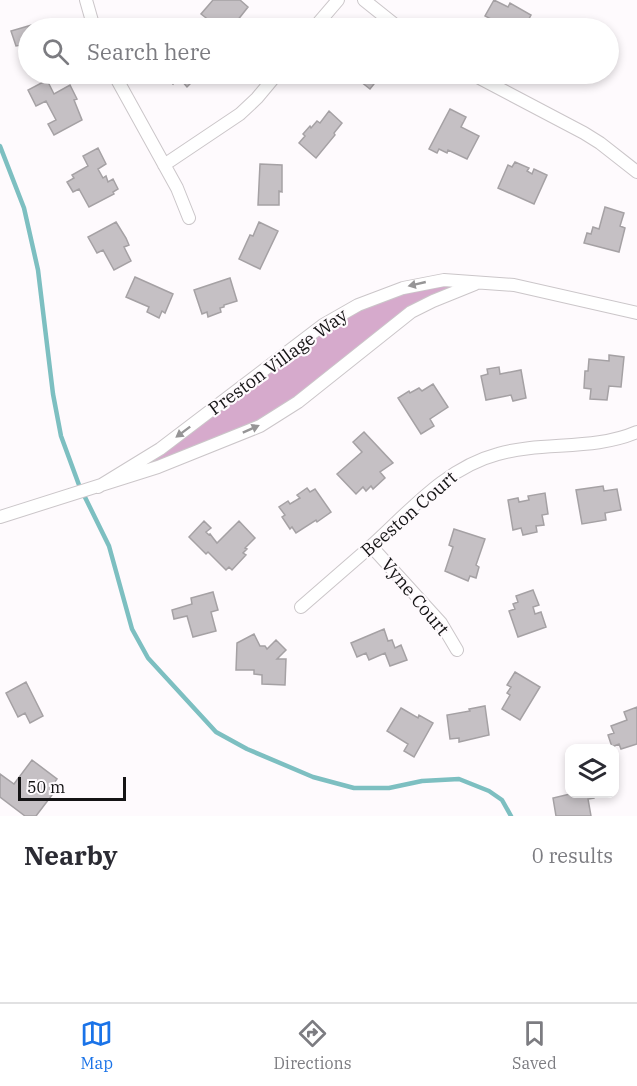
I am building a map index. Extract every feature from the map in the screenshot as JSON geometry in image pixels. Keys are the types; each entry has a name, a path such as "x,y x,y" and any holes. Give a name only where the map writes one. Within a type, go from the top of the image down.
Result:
{"street":[{"path":"86,0 91,18"},
{"path":"323,18 338,0"},
{"path":"364,0 386,18"},
{"path":"119,84 177,188 189,218"},
{"path":"164,165 240,114 269,84"},
{"path":"491,84 584,133 637,172"},
{"name":"Preston Village Way","path":"98,487 160,449 340,314 376,297 411,286 444,280 514,285 637,313"},
{"name":"Preston Village Way","path":"2,515 158,467 260,426 298,402 411,312 433,300 475,284"},
{"name":"Beeston Court","path":"301,607 425,495 447,478 481,460 522,449 598,442 637,432"},
{"name":"Vyne Court","path":"371,546 441,623 456,650"}],"shaded area":[{"path":"462,285 428,298 274,414 238,431 122,476 334,323 371,303 411,289"}],"building":[{"path":"213,0 240,0 248,7 239,18 206,18 201,14"},
{"path":"494,0 508,7 510,3 531,15 529,18 489,18 485,16"},
{"path":"18,29 18,46 16,46 11,31"},
{"path":"39,84 49,84 54,94 70,85 77,99 74,100 82,120 54,135 48,124 56,120 46,101 36,106 28,90"},
{"path":"364,84 374,84 370,89"},
{"path":"450,109 466,117 461,127 479,136 467,159 448,150 447,153 439,149 437,153 429,149"},
{"path":"329,111 342,123 316,158 299,143 310,126 311,128 317,121 320,123"},
{"path":"98,148 106,164 98,169 103,178 106,176 108,182 113,179 118,189 113,192 114,194 89,207 79,189 73,192 67,182 74,178 72,175 88,166 83,156"},
{"path":"515,162 529,168 527,171 532,174 534,169 547,175 534,204 498,188 508,165 512,167"},
{"path":"260,164 282,165 282,192 279,191 279,205 258,205"},
{"path":"605,207 624,213 620,226 625,228 619,252 584,243 587,233 591,234 593,227 599,229"},
{"path":"116,222 129,245 124,247 131,261 114,270 103,250 97,253 88,237"},
{"path":"259,222 278,231 260,269 239,259"},
{"path":"135,277 173,294 165,313 162,311 159,318 147,312 149,307 126,297"},
{"path":"230,278 237,301 224,305 220,308 221,312 208,317 207,312 202,314 194,290"},
{"path":"609,355 624,357 621,387 609,386 607,400 590,399 591,389 584,388 585,371 588,371 589,359 609,361"},
{"path":"499,367 500,374 521,370 526,398 513,401 511,395 486,400 481,376 488,374 487,369"},
{"path":"433,384 448,407 430,419 434,426 421,434 398,398 419,388 422,391"},
{"path":"364,432 393,463 380,472 385,478 373,489 371,486 366,491 363,487 356,494 337,474 362,452 353,442"},
{"path":"603,486 604,491 617,489 621,510 605,513 606,520 582,524 576,490"},
{"path":"307,488 310,492 315,489 331,512 296,533 292,527 290,529 282,517 285,515 279,507 288,501 290,504 300,498 297,495"},
{"path":"545,493 548,514 542,515 544,525 536,526 537,532 523,535 521,528 513,530 508,500 518,498 519,502 529,500 528,496"},
{"path":"204,521 211,528 206,532 217,543 239,521 255,538 245,548 247,549 243,553 246,555 232,570 229,567 226,570 189,537"},
{"path":"454,529 485,539 476,565 479,567 476,578 470,576 468,581 445,571 453,547 449,545"},
{"path":"533,590 539,605 533,607 535,614 541,612 546,627 518,637 509,611 515,609 513,604 518,602 516,596"},
{"path":"213,592 218,610 211,612 216,631 193,637 187,616 174,619 172,610 192,604 191,598"},
{"path":"384,629 388,641 392,640 395,648 401,645 407,660 390,666 385,653 369,660 366,653 357,657 351,643"},
{"path":"254,634 260,646 265,646 267,649 276,640 286,650 277,659 286,659 285,685 262,684 262,675 254,674 254,670 236,670 237,643"},
{"path":"515,672 540,687 520,720 502,709 510,695 507,693 511,687 507,685"},
{"path":"26,682 43,716 30,723 25,713 18,717 6,693"},
{"path":"485,706 489,735 459,742 459,738 450,739 447,715"},
{"path":"637,707 637,744 621,749 619,744 611,744 608,735 614,733 611,726 627,720 624,712"},
{"path":"401,708 418,718 419,715 433,723 414,757 404,751 408,744 387,731"},
{"path":"32,760 57,779 51,787 52,795 36,816 25,816 0,797 0,774 14,784"},
{"path":"565,795 565,798 594,798 588,799 591,816 556,816 553,798"}],"waterway":[{"path":"0,146 24,208 38,270 53,394 61,436 79,485 109,546 132,629 148,658 216,732 247,749 313,777 354,788 389,788 422,781 459,779 489,791 502,800 511,816"}]}
